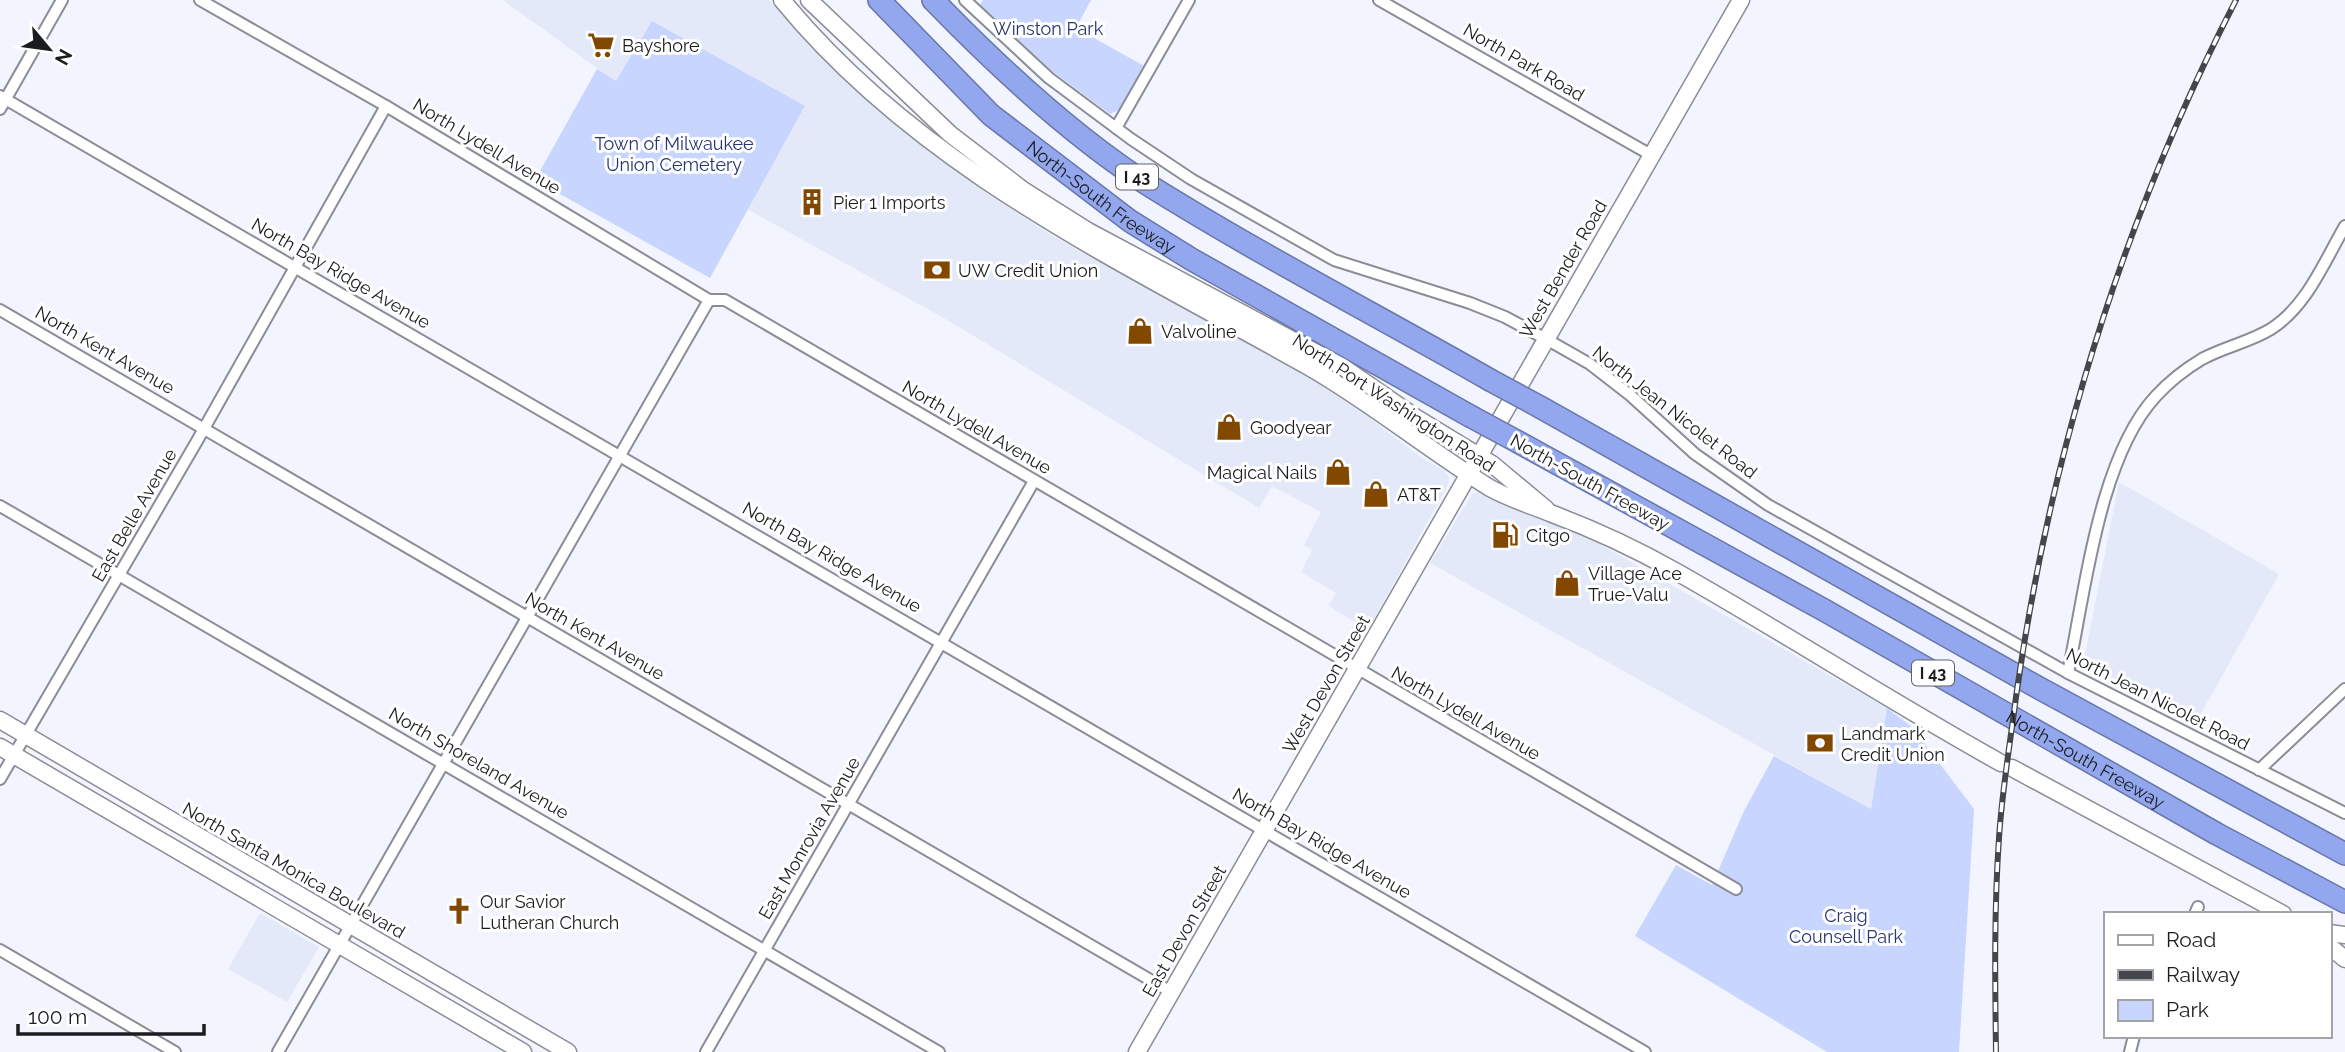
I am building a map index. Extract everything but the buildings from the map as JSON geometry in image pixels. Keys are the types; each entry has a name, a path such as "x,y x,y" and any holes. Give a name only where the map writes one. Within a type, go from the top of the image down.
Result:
{"highway":[{"name":"North-South Freeway","path":"879,0 991,115 1130,221 1191,259 1824,610 2217,834 2345,902"},
{"name":"North-South Freeway","path":"933,0 977,45 1059,118 1148,185 2039,688 2345,854"}],"main road":[{"name":"North Port Washington Road","path":"782,0 802,24 873,92 946,152 1079,241 1312,369 1375,408 1423,446 1505,496 1591,530 1718,594 2006,765 2279,912"},
{"name":"North Port Washington Road","path":"808,0 950,134 1023,190 1088,231 1343,367 1477,456 1550,512"},
{"name":"West Bender Road","path":"1420,557 1741,0"},
{"name":"West Devon Street","path":"1264,830 1420,557"},
{"name":"North Santa Monica Boulevard","path":"0,720 568,1052"},
{"path":"7,751 523,1052"},
{"name":"East Devon Street","path":"1137,1052 1264,830"}],"street":[{"path":"2,102 62,0"},
{"name":"North Lydell Avenue","path":"200,0 386,106 709,300 725,300 1736,889"},
{"name":"North Jean Nicolet Road","path":"965,0 1049,78 1116,128 1191,178 1334,260 1470,303 1505,317 1546,339 1590,365 1630,395 1695,454 1768,505 2068,673 2345,813"},
{"path":"1116,128 1189,0"},
{"name":"North Park Road","path":"1379,0 1651,155"},
{"name":"North Bay Ridge Avenue","path":"2,102 296,267 1644,1052"},
{"name":"East Belle Avenue","path":"0,779 7,751 25,735 119,576 386,106"},
{"path":"2068,673 2104,504 2123,447 2156,396 2183,374 2202,360 2270,330 2290,313 2305,296 2345,226"},
{"path":"278,1052 709,300"},
{"name":"North Kent Avenue","path":"0,310 1171,992"},
{"name":"East Monrovia Avenue","path":"706,1052 1034,481"},
{"name":"North Shoreland Avenue","path":"0,506 939,1052"},
{"path":"2259,770 2345,689"},
{"path":"0,950 175,1052"}],"shaded area":[{"path":"503,0 769,0 890,118 986,193 1053,236 1297,369 1444,471 1449,477 1448,485 1368,630 1329,606 1336,593 1301,572 1312,550 1304,545 1321,512 1272,486 1259,508 949,321 747,209 805,107 616,82"},
{"path":"2119,482 2279,574 2193,728 2083,665"},
{"path":"1481,490 1561,522 1887,708 1871,809 1430,563 1472,494"},
{"path":"260,913 319,947 287,1002 228,969"}],"green space":[{"name":"Winston Park","path":"983,0 1091,0 1076,28 1146,67 1121,109 1110,114 1052,71 980,5"},
{"name":"Town of Milwaukee Union Cemetery","path":"652,21 805,106 710,278 535,180 597,69 616,81"},
{"name":"Craig Counsell Park","path":"1887,708 1912,727 1974,809 1959,1052 1827,1052 1635,936 1676,865 1712,885 1744,811 1774,756 1871,809"}],"railway":[{"path":"1996,1052 1997,865 2002,803 2016,697 2049,516 2096,340 2126,253 2195,83 2236,0"}],"place":[{"name":"Bayshore","path":"601,45"},
{"name":"Pier 1 Imports","path":"812,202"},
{"name":"UW Credit Union","path":"937,270"},
{"name":"Valvoline","path":"1140,331"},
{"name":"Goodyear","path":"1229,427"},
{"name":"Magical Nails","path":"1338,472"},
{"name":"AT&T","path":"1376,494"},
{"name":"Citgo","path":"1505,535"},
{"name":"Village Ace True-Valu","path":"1567,583"},
{"name":"Landmark Credit Union","path":"1820,743"},
{"name":"Our Savior Lutheran Church","path":"459,911"}]}
